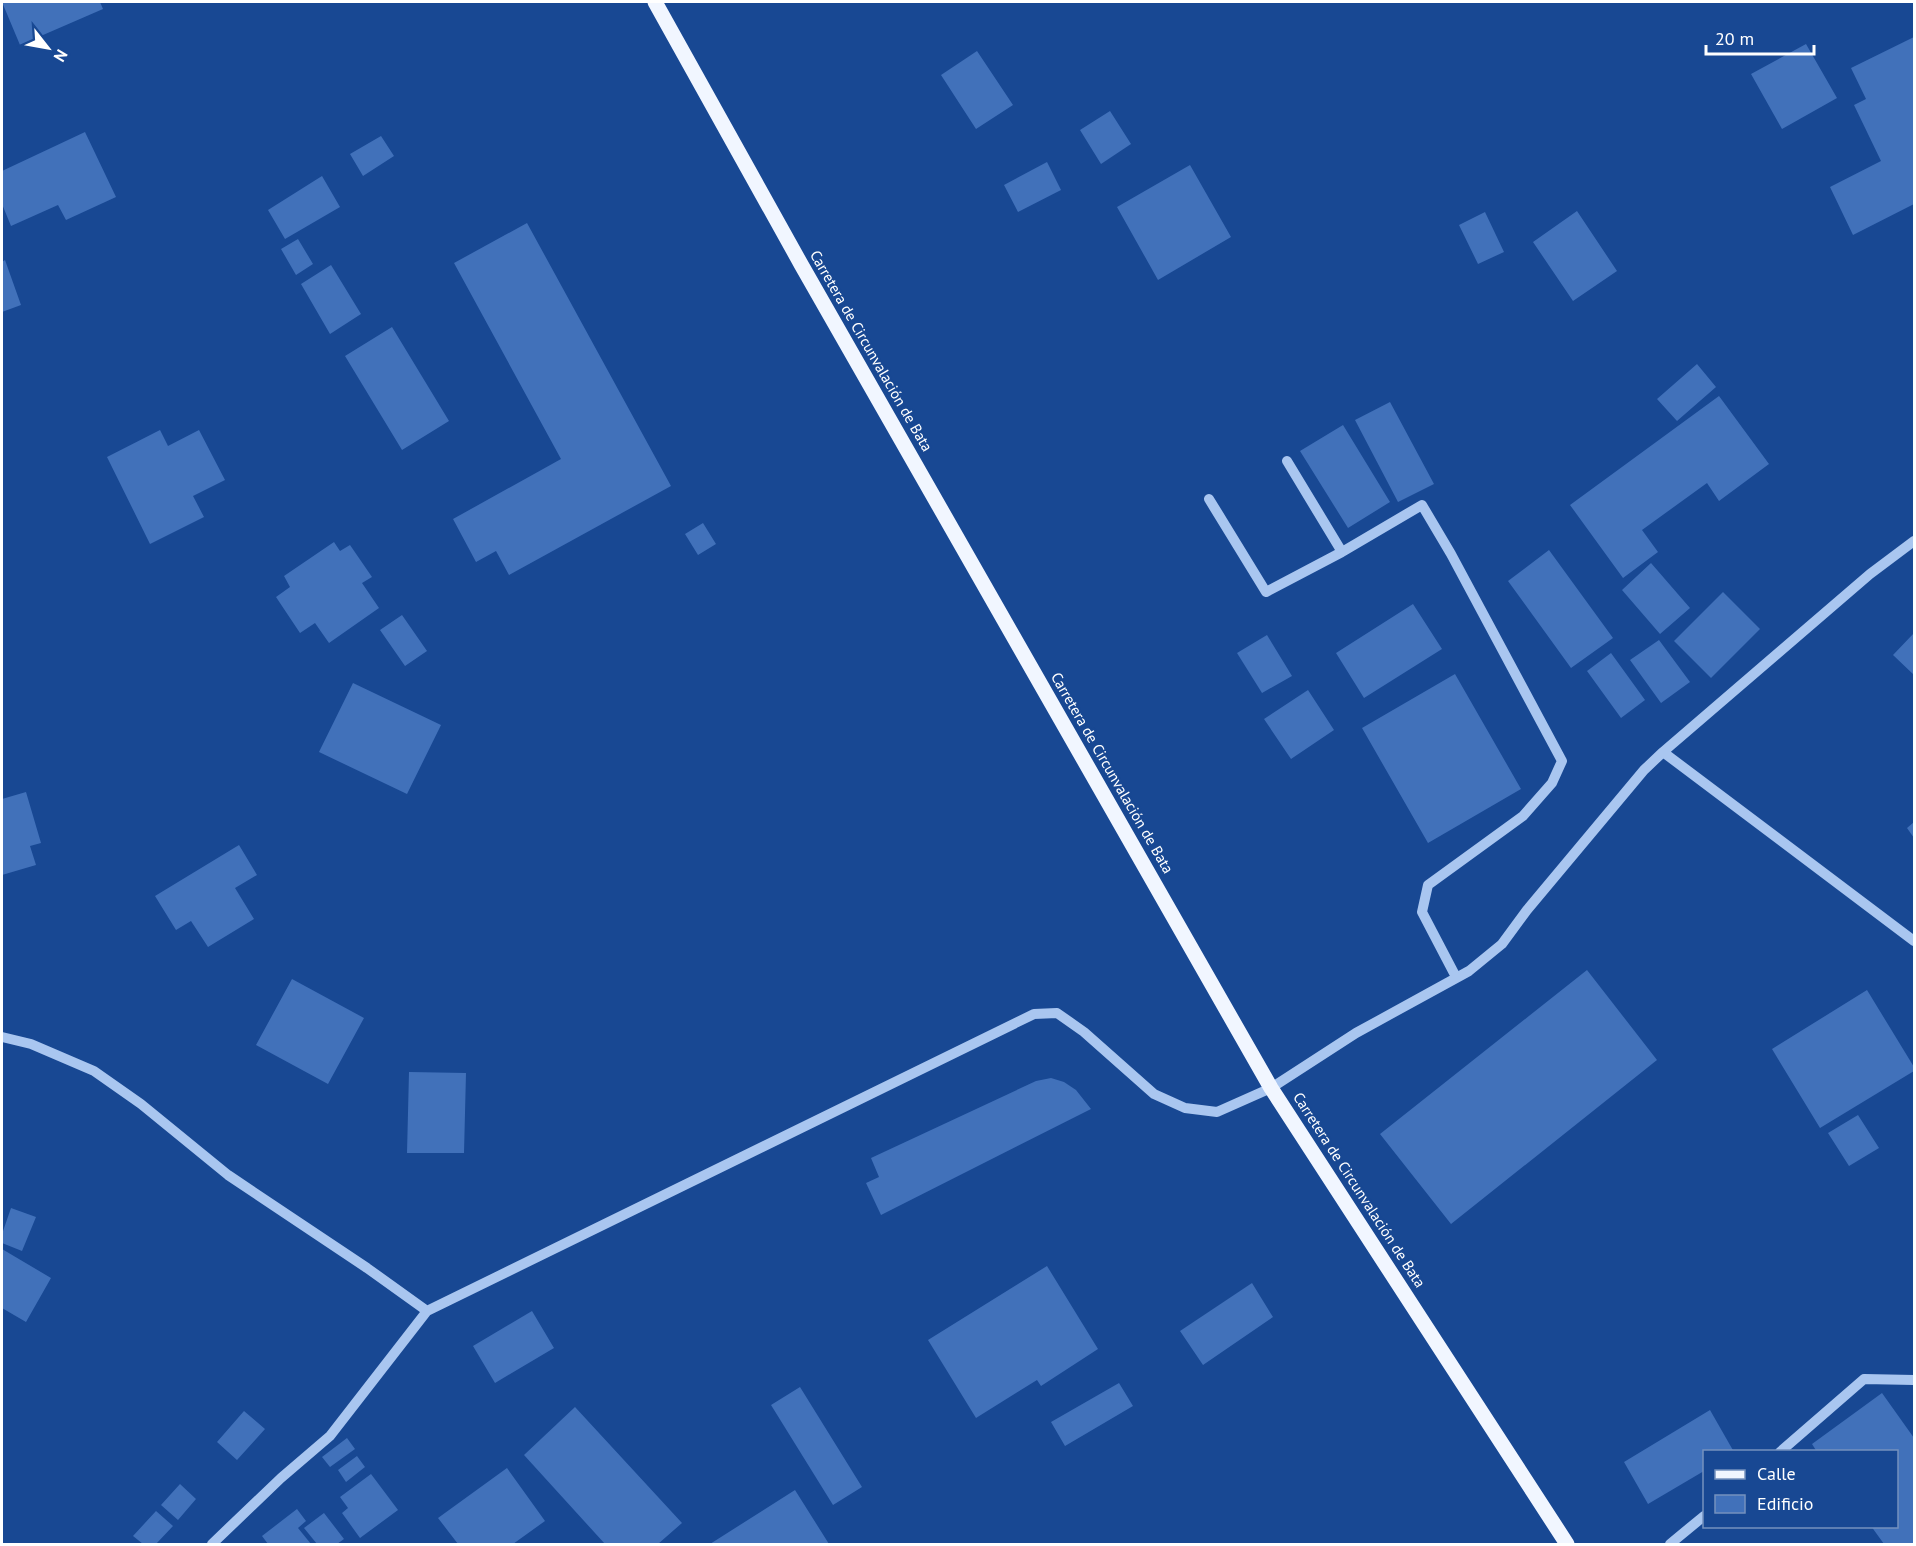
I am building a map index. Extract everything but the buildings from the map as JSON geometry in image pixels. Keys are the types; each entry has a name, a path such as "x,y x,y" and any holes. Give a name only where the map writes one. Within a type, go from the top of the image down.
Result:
{"main road":[{"name":"Carretera de Circunvalación de Bata","path":"656,2 802,267 1271,1088 1567,1545"}],"street":[{"path":"1287,461 1342,552"},
{"path":"1209,499 1266,592 1342,552 1422,505 1451,554 1562,760 1552,783 1522,816 1428,885 1422,912 1456,977"},
{"path":"212,1545 281,1478 330,1436 427,1311 1034,1014 1057,1013 1106,1051 1154,1094 1185,1107 1217,1112 1271,1088 1356,1033 1469,970 1502,944 1527,910 1644,771 1663,752 1870,574 1914,541"},
{"path":"1663,752 1914,941"},
{"path":"2,1036 31,1044 94,1071 141,1104 228,1175 427,1311"},
{"path":"1782,1450 1864,1379 1914,1380"},
{"path":"1671,1545 1703,1517"}]}
